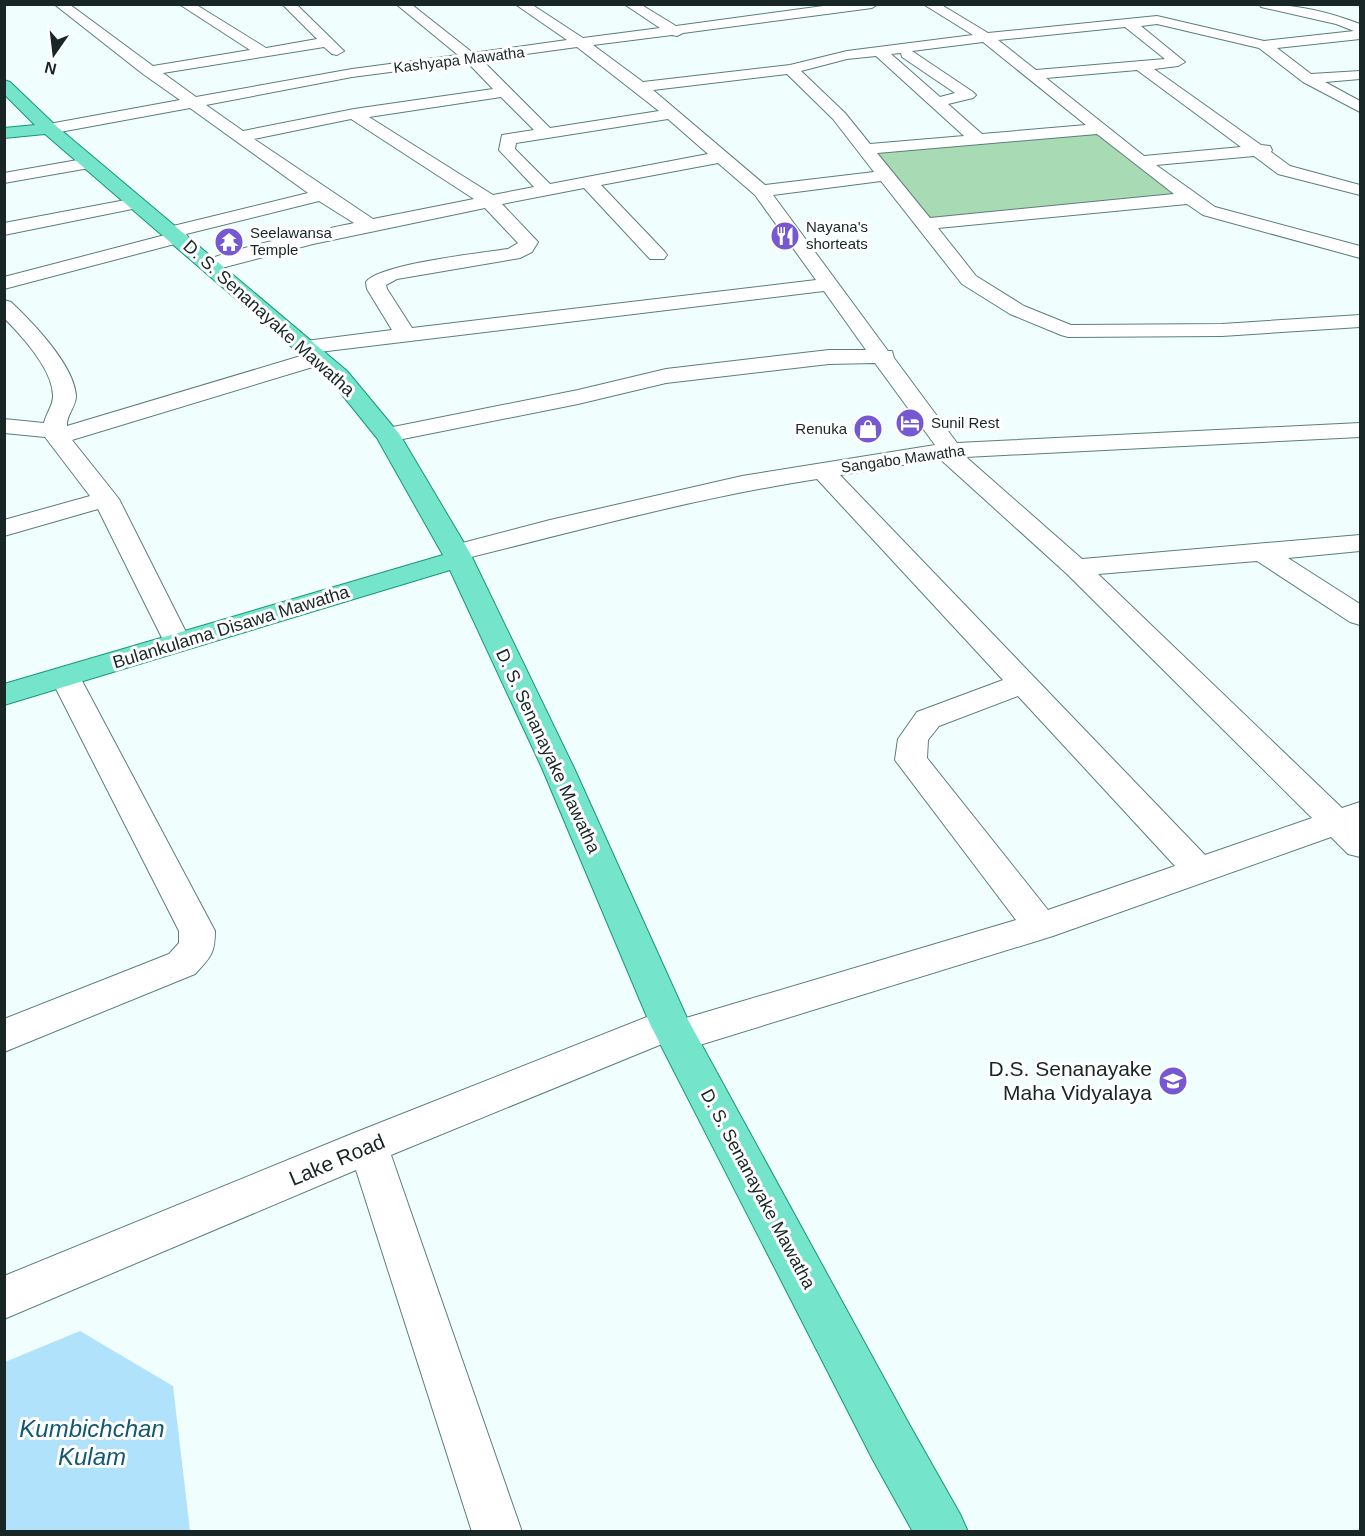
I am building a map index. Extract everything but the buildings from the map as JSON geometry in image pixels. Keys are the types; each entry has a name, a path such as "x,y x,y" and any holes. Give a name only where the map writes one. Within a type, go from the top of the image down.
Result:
{"main road":[{"name":"D. S. Senanayake Mawatha","path":"4,85 89,163 312,353 352,390 388,435 457,556 558,768 673,1030 891,1442 942,1532"},
{"path":"4,133 50,129"},
{"name":"Bulankulama Disawa Mawatha","path":"4,695 457,556"}],"street":[{"path":"60,4 240,137 322,195 371,226"},
{"path":"185,4 263,52"},
{"path":"288,4 360,72"},
{"path":"402,4 471,58 546,134"},
{"path":"521,4 582,44 640,87 761,191 884,357 948,451 1353,828"},
{"path":"630,4 677,32"},
{"name":"Kashyapa Mawatha","path":"50,129 360,72 677,32 872,4"},
{"path":"928,4 985,37 1141,161 1209,211 1360,252"},
{"path":"1266,4 1340,21 1360,29"},
{"path":"640,87 790,69 847,55 1046,30 1131,16 1264,45 1360,35"},
{"path":"1033,75 1142,68 1178,62 1131,16"},
{"path":"148,71 327,42"},
{"path":"1264,45 1308,79 1360,107"},
{"path":"899,48 968,95 937,102"},
{"path":"879,51 978,139"},
{"path":"1142,68 1284,170 1360,190"},
{"path":"790,69 839,116 969,280 1017,310 1068,331 1222,330 1360,321"},
{"path":"1308,79 1360,75"},
{"path":"240,137 354,114 505,92"},
{"path":"354,114 489,201 528,242 525,248 513,254 392,274 375,282 377,289 406,335"},
{"path":"546,189 507,150 508,139 672,114"},
{"path":"866,149 1100,129"},
{"path":"1141,161 1285,149"},
{"path":"210,265 248,253 489,201 722,157"},
{"path":"4,178 89,163"},
{"path":"761,191 888,175"},
{"path":"588,182 657,255"},
{"path":"4,283 322,195"},
{"path":"925,224 1192,198"},
{"path":"4,229 136,203"},
{"path":"4,426 56,434 312,353 406,335 829,284"},
{"path":"4,306 35,337 63,383 65,399 55,421 56,434 106,499 177,642"},
{"path":"388,435 578,397 666,376 829,357 884,357"},
{"name":"Sangabo Mawatha","path":"457,556 550,528 742,483 948,451 1360,430"},
{"path":"822,470 1200,871"},
{"path":"4,528 106,499"},
{"path":"1076,568 1360,543"},
{"path":"1262,553 1348,598 1360,616"},
{"path":"4,1036 182,964 197,948 197,931 65,677"},
{"path":"1023,683 928,719 914,739 911,760 1041,926"},
{"name":"Lake Road","path":"4,1298 368,1146 673,1030 1041,926 1200,871 1353,828"},
{"path":"368,1146 497,1532"}],"green space":[{"path":"1100,129 1192,198 925,224 866,149"}],"water":[{"name":"Kumbichchan Kulam","path":"80,1331 173,1386 190,1531 5,1531 5,1362"}],"place":[{"name":"Nayana's shorteats","path":"785,236"},
{"name":"Seelawansa Temple","path":"229,242"},
{"name":"Sunil Rest","path":"910,423"},
{"name":"Renuka","path":"868,429"},
{"name":"D.S. Senanayake Maha Vidyalaya","path":"1173,1081"}]}
